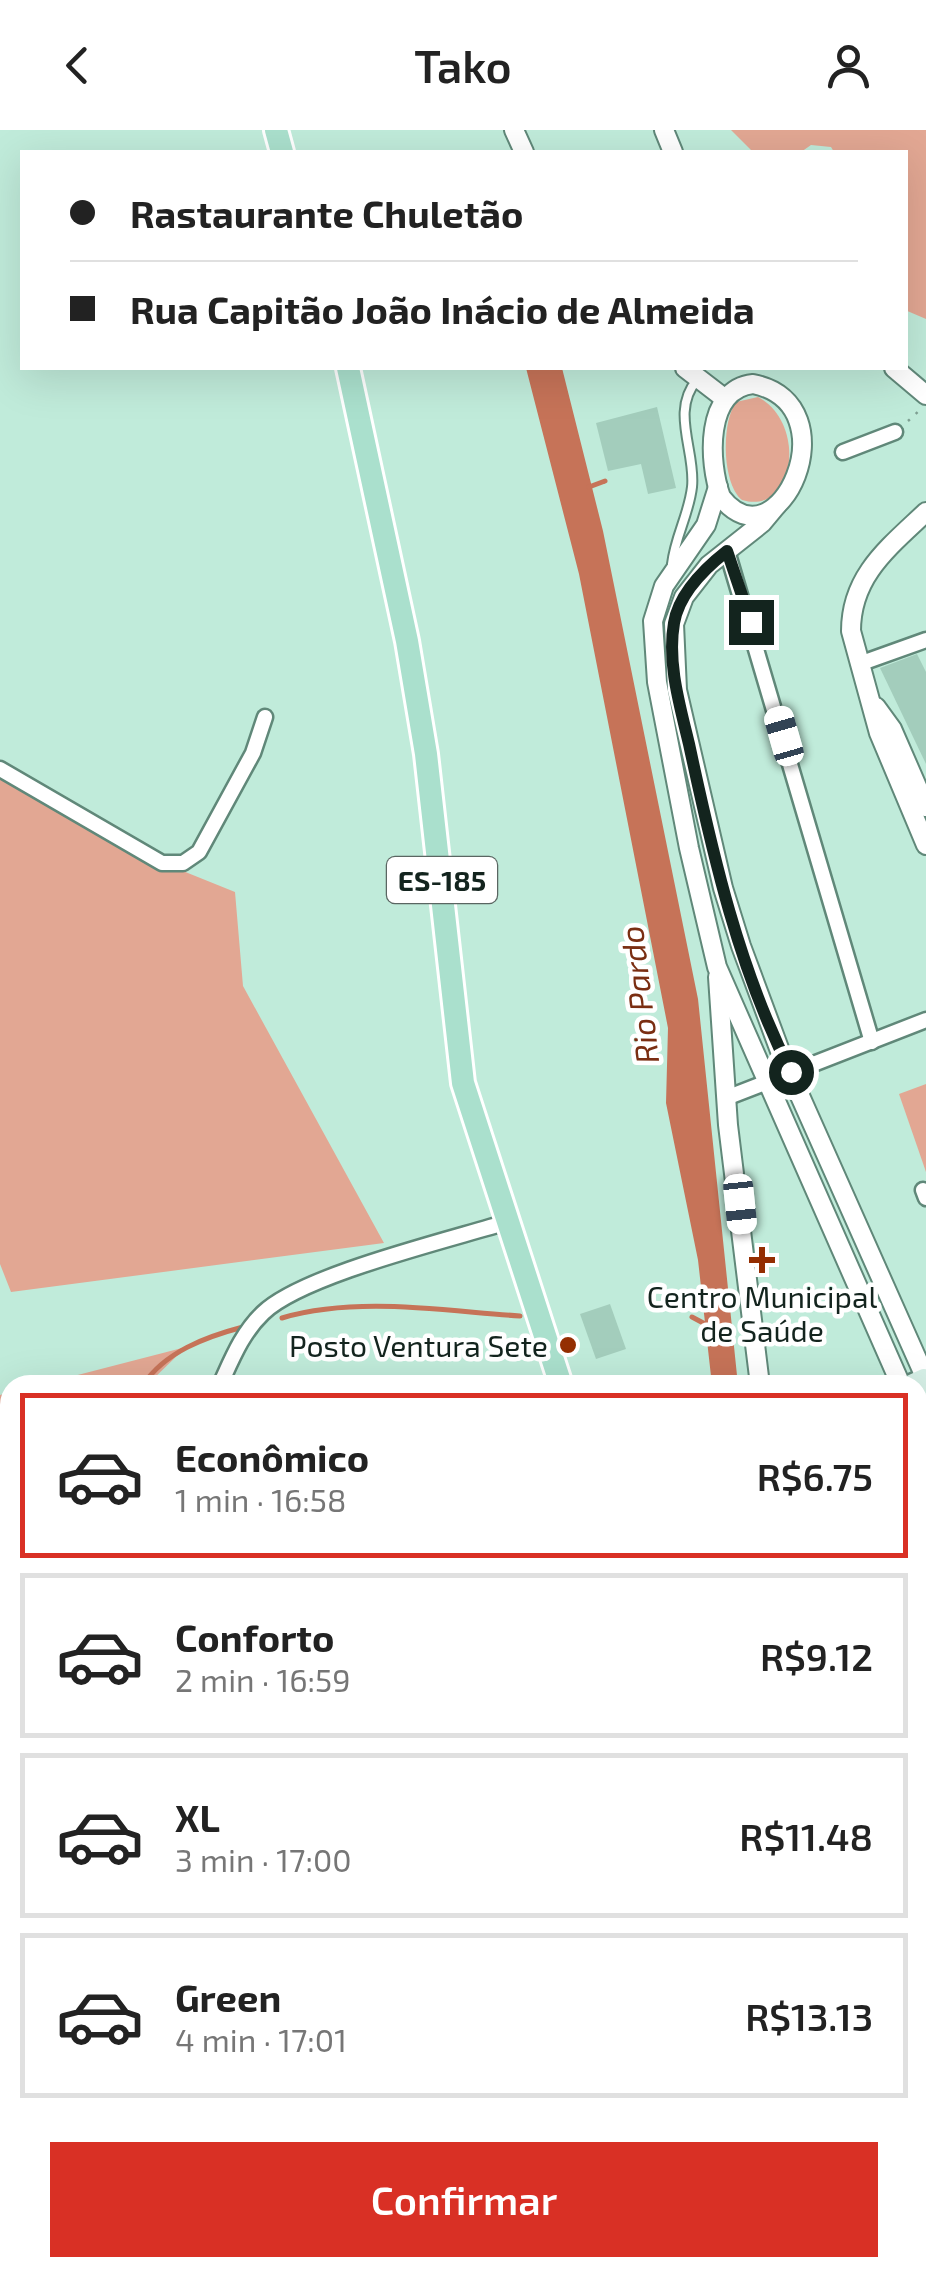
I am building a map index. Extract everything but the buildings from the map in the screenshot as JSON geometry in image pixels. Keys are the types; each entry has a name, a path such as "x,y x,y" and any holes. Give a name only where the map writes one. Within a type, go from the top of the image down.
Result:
{"main road":[{"name":"ES-185","path":"348,370 407,641 428,770 464,1084 558,1375"}],"street":[{"path":"742,370 753,384 769,389 794,416 805,462 793,486 777,505 694,584 679,606 674,624 674,665 722,888 791,1072 919,1375"},
{"path":"896,370 926,396"},
{"path":"693,373 724,398"},
{"path":"753,384 724,398 716,419 718,487 706,526 657,602 653,654 689,848 717,967 726,1098 759,1375"},
{"path":"843,452 895,432"},
{"path":"718,487 728,505 745,514 766,513 777,505"},
{"path":"926,512 875,561 855,591 851,631 880,734 926,844"},
{"path":"727,551 740,583 872,1042"},
{"path":"859,664 926,640"},
{"path":"870,698 892,730 926,807"},
{"path":"0,769 162,862 183,862 198,852 253,753 265,717"},
{"path":"717,967 897,1375"},
{"path":"726,1098 926,1020"},
{"path":"225,1375 246,1333 274,1304 334,1277 507,1222"}],"lane":[{"path":"671,575 676,540 692,486 685,406 693,373"}],"path":[{"path":"895,432 926,405"}],"shaded area":[{"path":"731,130 926,130 926,319 908,311 908,150 833,150 811,145 804,150 751,150"},
{"path":"527,370 563,370 603,531 698,999 737,1375 711,1375 698,1260 666,1103 668,1028 579,574"},
{"path":"758,397 774,410 784,426 789,464 784,481 774,494 760,501 742,500 735,492 727,467 728,424 736,402"},
{"path":"0,764 168,865 235,892 243,986 384,1243 11,1292 0,1264"},
{"path":"926,1084 926,1172 899,1094"},
{"path":"186,1347 157,1375 78,1375"}],"waterway":[{"path":"589,487 605,481"},
{"path":"282,1318 311,1311 370,1306 520,1316"},
{"path":"692,1317 707,1325"},
{"path":"150,1375 187,1347 243,1327"}],"place":[{"name":"Centro Municipal de Saúde","path":"762,1260"},
{"name":"Posto Ventura Sete","path":"568,1345"}],"route":[{"path":"751,622 727,551 694,584 679,606 674,624 674,665 722,888 791,1072"}],"water label":[{"name":"Rio Pardo","path":"638,995"}]}
